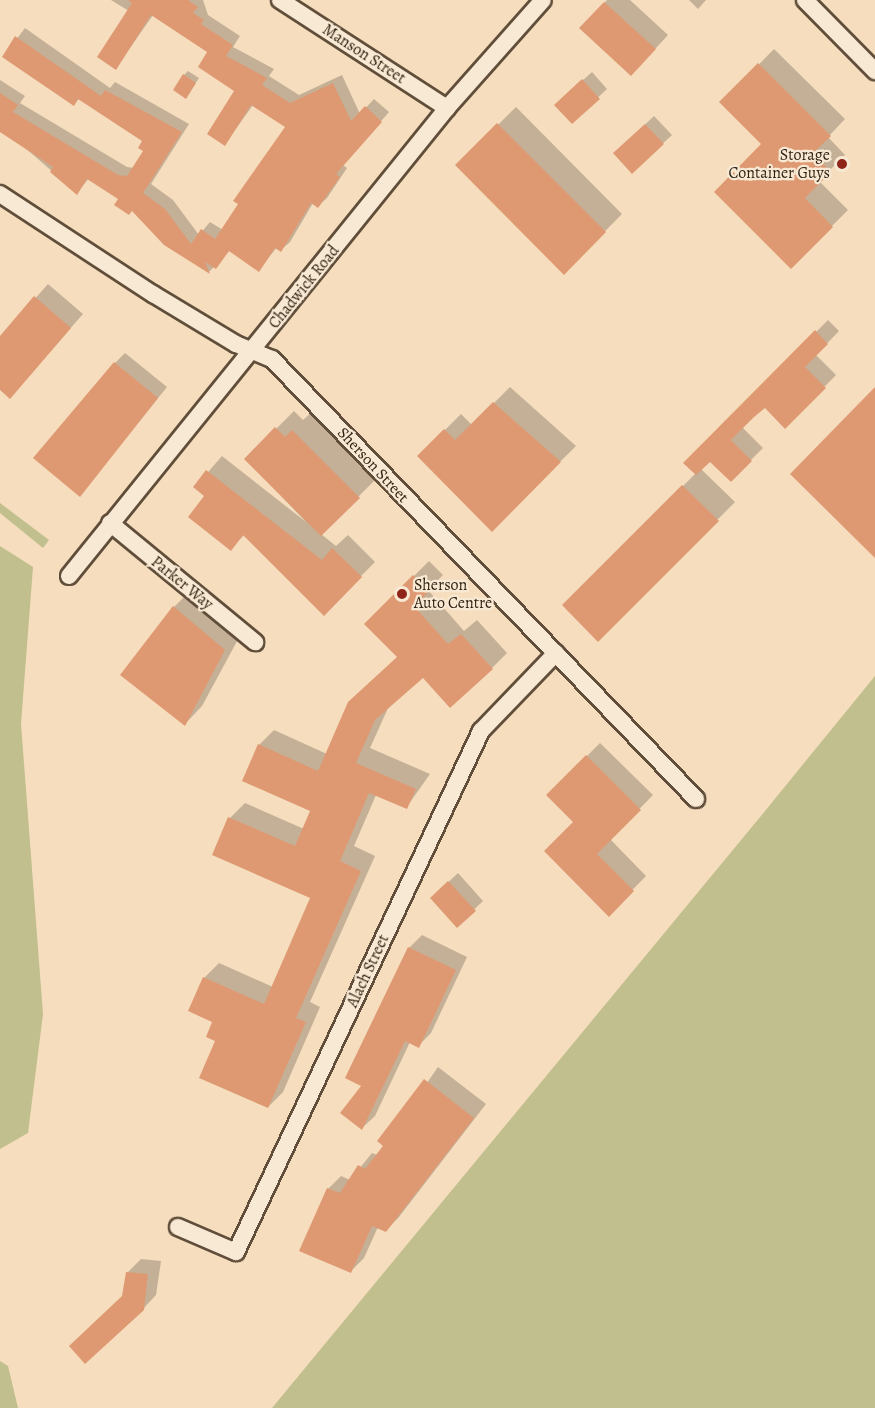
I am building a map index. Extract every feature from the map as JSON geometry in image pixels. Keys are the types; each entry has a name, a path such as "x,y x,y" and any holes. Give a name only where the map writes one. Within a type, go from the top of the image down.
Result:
{"street":[{"name":"Manson Street","path":"280,0 447,108"},
{"name":"Chadwick Road","path":"69,576 447,108 543,0"},
{"path":"805,0 875,71"},
{"name":"Sherson Street","path":"0,194 153,294 253,351 272,359 696,799"},
{"name":"Parker Way","path":"110,524 255,642"},
{"name":"Alach Street","path":"178,1227 237,1252 481,731 556,653"}],"shaded area":[{"path":"0,503 49,540 43,548 0,513"},
{"path":"0,546 33,567 21,724 43,1014 28,1133 0,1149"},
{"path":"875,676 875,1408 272,1408 756,822"},
{"path":"0,1361 8,1366 18,1408 0,1408"}],"building":[{"path":"128,0 188,0 198,7 193,13 204,20 201,24 233,45 226,56 267,78 262,85 290,103 333,83 351,121 365,106 382,122 336,174 340,177 318,208 311,203 281,252 275,248 259,272 229,251 216,269 205,262 210,274 164,245 132,211 129,215 114,205 118,199 87,179 77,195 50,172 53,167 0,132 0,93 18,105 13,112 118,175 127,176 143,151 138,148 142,141 78,99 74,106 2,57 15,36 101,96 105,90 182,132 143,193 165,209 191,244 201,229 215,239 238,204 233,201 285,127 251,105 225,146 207,134 234,91 198,67 207,52 151,15 116,70 97,57 132,3"},
{"path":"604,2 656,49 631,76 579,28"},
{"path":"758,63 831,136 813,153 831,172 805,198 833,227 791,269 714,192 761,144 719,102"},
{"path":"183,74 196,83 186,99 173,90"},
{"path":"582,79 600,99 572,124 554,105"},
{"path":"497,123 606,232 564,275 455,165"},
{"path":"645,124 664,144 632,174 613,153"},
{"path":"34,296 71,328 10,399 0,390 0,336"},
{"path":"815,330 828,344 805,367 826,388 785,429 765,408 754,417 731,440 752,461 731,482 710,462 696,475 683,463"},
{"path":"114,362 158,398 80,497 33,458"},
{"path":"875,387 875,558 790,474"},
{"path":"493,402 561,462 492,532 417,456 444,429 455,440"},
{"path":"275,427 285,437 292,430 360,498 321,536 244,459"},
{"path":"206,470 322,560 332,548 362,577 324,616 243,535 231,551 188,517 204,496 193,487"},
{"path":"682,485 719,521 598,642 562,605"},
{"path":"413,575 429,591 414,606 448,644 461,634 493,669 450,708 423,678 375,720 356,763 416,789 407,809 369,793 340,861 361,871 296,1018 306,1022 268,1108 199,1078 215,1041 206,1037 212,1022 188,1011 203,977 264,1004 310,898 212,855 228,817 295,846 310,811 242,781 258,744 318,771 348,702 397,657 364,624"},
{"path":"173,606 225,650 185,726 120,675"},
{"path":"586,755 641,810 597,854 634,891 609,917 544,851 573,822 546,795"},
{"path":"448,881 476,911 457,928 430,898"},
{"path":"408,947 456,970 419,1048 405,1041 362,1130 340,1113 361,1086 345,1078"},
{"path":"424,1079 474,1118 386,1232 372,1226 351,1273 299,1251 327,1188 340,1193 358,1165 365,1169 383,1146 377,1141"},
{"path":"126,1272 148,1274 144,1310 85,1364 69,1346 122,1296"}],"place":[{"name":"Storage Container Guys","path":"842,164"},
{"name":"Sherson Auto Centre","path":"402,594"}]}
